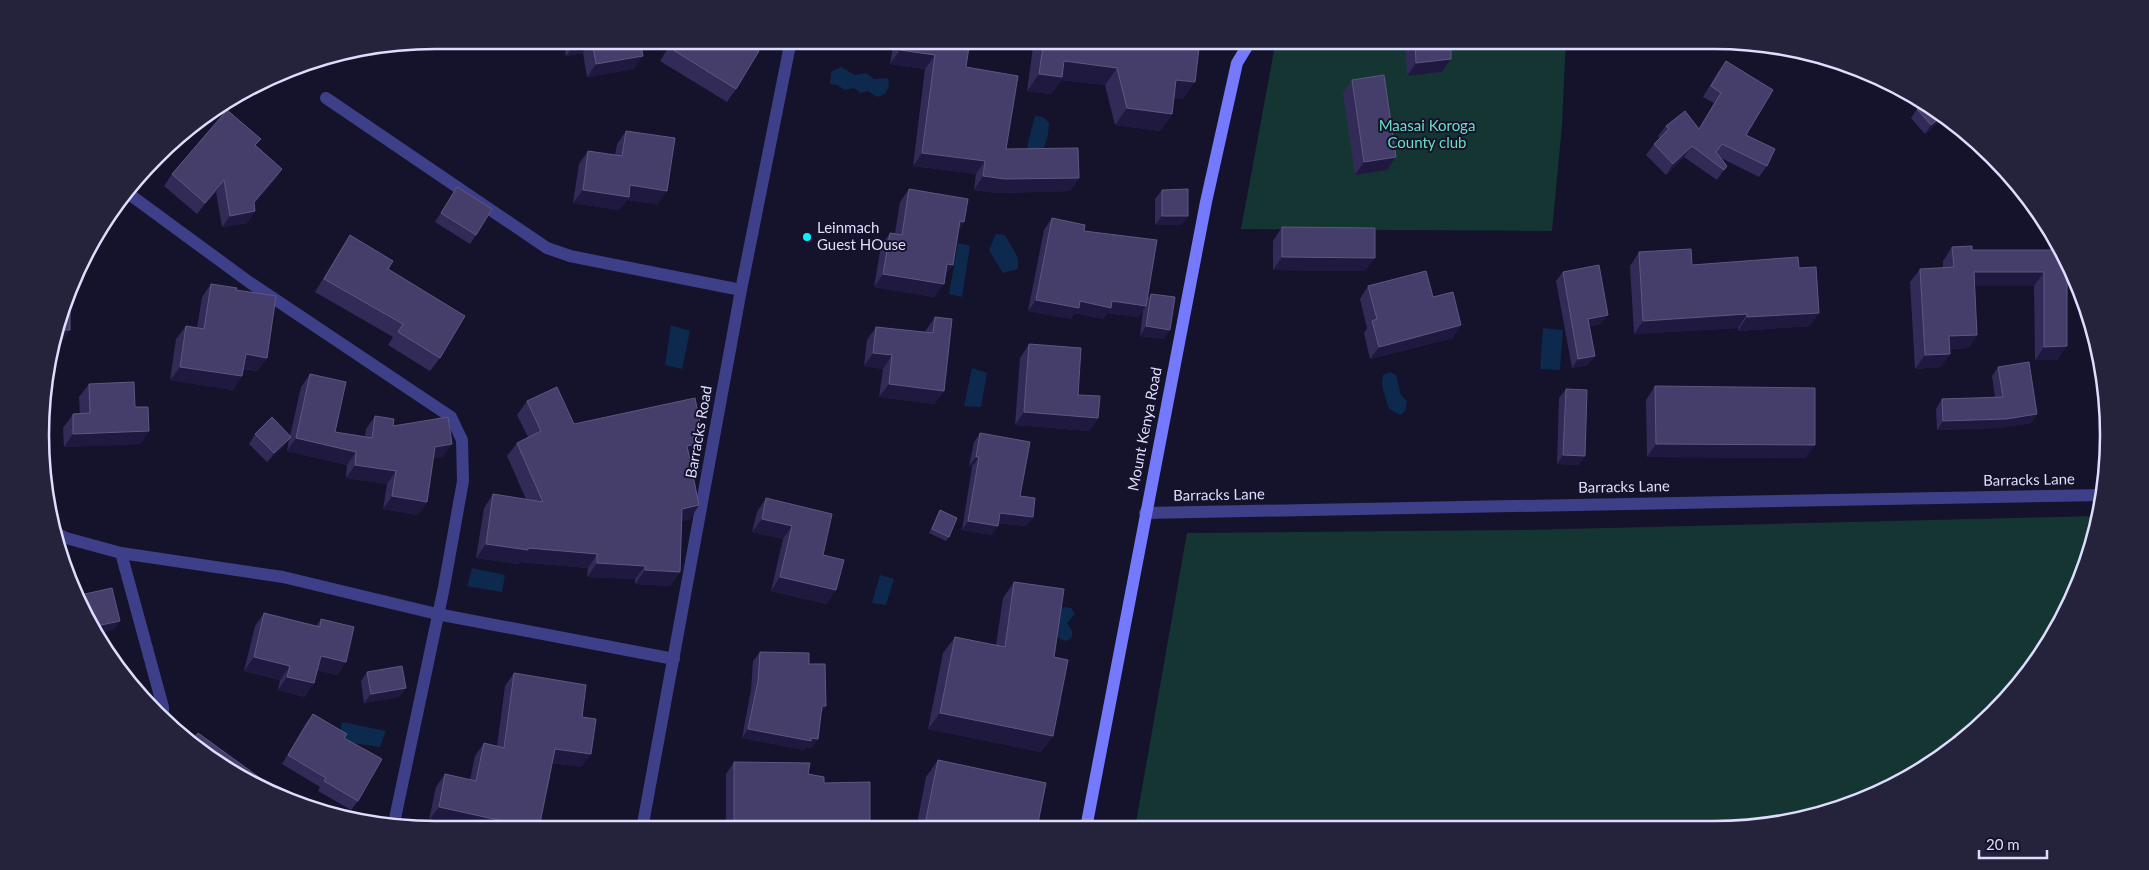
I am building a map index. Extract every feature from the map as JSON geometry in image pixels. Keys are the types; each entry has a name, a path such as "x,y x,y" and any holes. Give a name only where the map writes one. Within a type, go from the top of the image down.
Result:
{"main road":[{"name":"Mount Kenya Road","path":"1087,821 1204,212 1237,63 1246,49"}],"street":[{"name":"Barracks Road","path":"644,821 741,290 789,49"},
{"path":"326,98 547,248 570,256 741,290"},
{"path":"132,196 249,282 451,417 462,440 463,481 395,819"},
{"name":"Barracks Lane","path":"1145,513 2095,496"},
{"path":"62,536 121,552 283,577 437,614 674,659"},
{"path":"121,552 163,709"}],"green space":[{"name":"Maasai Koroga County club","path":"1274,49 1566,49 1562,125 1552,231 1241,229"},
{"path":"2092,516 2080,559 2071,583 2049,628 2035,650 2004,690 1969,725 1929,756 1885,781 1838,801 1789,814 1764,818 1714,821 1136,821 1187,533 1520,530"}],"water":[{"path":"841,67 855,75 866,73 874,79 888,78 889,86 885,94 877,97 868,91 860,93 854,88 845,90 837,85 830,84 831,72"},
{"path":"1035,116 1043,117 1049,123 1048,135 1043,151 1030,153 1027,146"},
{"path":"996,234 1005,235 1018,258 1018,269 1003,273 989,250"},
{"path":"958,243 970,246 962,297 949,294"},
{"path":"671,325 690,331 682,369 665,365"},
{"path":"1543,328 1563,330 1560,370 1540,369"},
{"path":"972,368 987,373 981,407 964,406"},
{"path":"1390,372 1396,375 1401,395 1407,401 1405,411 1400,415 1389,409 1382,386 1383,375"},
{"path":"472,568 505,575 502,592 467,586"},
{"path":"880,575 894,579 886,605 872,603"},
{"path":"1063,607 1071,608 1075,614 1067,623 1072,631 1072,637 1067,641 1060,639 1054,631 1058,610"},
{"path":"342,722 386,731 380,747 339,741"}],"building":[{"path":"594,49 642,49 643,56 596,64"},
{"path":"672,49 756,49 759,51 736,89"},
{"path":"969,49 966,67 1018,76 1006,149 1078,148 1079,178 1005,179 983,176 985,161 922,153 935,55 900,50"},
{"path":"1043,49 1199,49 1195,82 1176,80 1172,114 1127,108 1117,68 1064,61 1062,77 1039,74"},
{"path":"1415,49 1451,49 1451,59 1416,63"},
{"path":"1726,61 1773,90 1746,135 1775,149 1767,166 1722,144 1716,152 1727,166 1724,170 1692,146 1673,164 1654,144 1669,129 1666,126 1685,111 1699,129 1721,93 1711,86"},
{"path":"1384,75 1396,157 1364,162 1352,80"},
{"path":"1919,107 1937,120 1931,125 1917,109"},
{"path":"227,110 261,139 255,145 282,169 254,202 255,211 230,216 224,180 205,203 172,174"},
{"path":"626,131 675,138 667,191 630,185 629,197 583,190 588,151 622,156"},
{"path":"457,187 492,209 476,235 441,213"},
{"path":"909,189 968,199 964,222 960,221 953,265 947,264 944,284 883,274 890,233 902,235"},
{"path":"1188,189 1188,216 1162,216 1162,190"},
{"path":"1052,218 1085,225 1084,231 1157,240 1146,306 1112,301 1111,308 1080,301 1079,308 1036,300"},
{"path":"1282,227 1375,228 1375,258 1282,257"},
{"path":"350,235 393,261 388,269 465,316 440,358 398,332 403,324 324,279"},
{"path":"1972,246 1972,250 2053,250 2067,279 2067,346 2044,347 2044,272 1974,272 1977,335 1949,336 1950,354 1925,355 1920,269 1954,267 1952,247"},
{"path":"1691,249 1692,265 1798,257 1799,268 1816,267 1819,313 1747,317 1747,314 1643,321 1639,252"},
{"path":"1599,265 1608,315 1588,319 1595,356 1578,359 1563,272"},
{"path":"1426,271 1433,297 1453,292 1461,325 1379,347 1372,321 1377,319 1368,286"},
{"path":"211,284 276,296 267,358 246,354 242,376 180,367 186,326 204,329"},
{"path":"1151,294 1175,297 1170,330 1146,326"},
{"path":"70,308 70,330 63,330"},
{"path":"935,317 952,319 944,391 889,384 892,355 873,353 876,327 933,333"},
{"path":"1029,344 1081,348 1078,395 1100,396 1098,418 1024,412"},
{"path":"2029,362 2037,414 2006,419 1943,421 1942,399 2003,397 1998,367"},
{"path":"310,374 346,382 335,432 372,438 375,416 394,419 393,426 448,417 452,444 435,447 427,502 392,496 396,471 355,465 356,452 296,438"},
{"path":"134,382 135,407 148,407 149,431 73,434 73,414 90,413 89,384"},
{"path":"1655,386 1815,388 1815,445 1656,444"},
{"path":"557,387 574,424 695,398 704,442 687,446 699,505 682,509 680,572 645,570 645,566 597,563 597,554 528,548 528,550 486,544 493,494 543,502 517,443 541,431 527,401"},
{"path":"1566,389 1587,390 1585,456 1563,455"},
{"path":"272,417 291,437 274,453 255,434"},
{"path":"980,433 1030,442 1020,496 1035,498 1033,517 1000,513 998,526 968,521 979,457 976,457"},
{"path":"766,498 832,514 823,555 844,560 836,590 780,577 792,526 762,519"},
{"path":"940,510 957,518 949,537 932,529"},
{"path":"1014,582 1064,589 1054,657 1068,660 1053,736 940,713 955,637 1005,647"},
{"path":"112,588 120,621 99,626 83,594"},
{"path":"264,613 320,627 321,619 354,627 346,662 321,656 314,683 287,677 290,666 254,657"},
{"path":"760,652 809,653 809,664 825,664 826,706 822,706 818,739 811,738 811,741 748,729 758,681"},
{"path":"402,666 406,688 371,694 367,672"},
{"path":"514,673 586,685 582,717 596,719 591,754 555,749 540,821 503,821 439,807 445,774 476,781 484,743 504,748"},
{"path":"313,714 347,734 344,738 382,759 358,801 324,781 326,778 288,755"},
{"path":"198,733 265,781 220,756 195,737"},
{"path":"938,760 1046,783 1038,821 926,821"},
{"path":"734,762 810,763 808,774 824,777 824,783 870,782 870,821 734,821"}],"place":[{"name":"Leinmach Guest HOuse","path":"807,237"}]}
